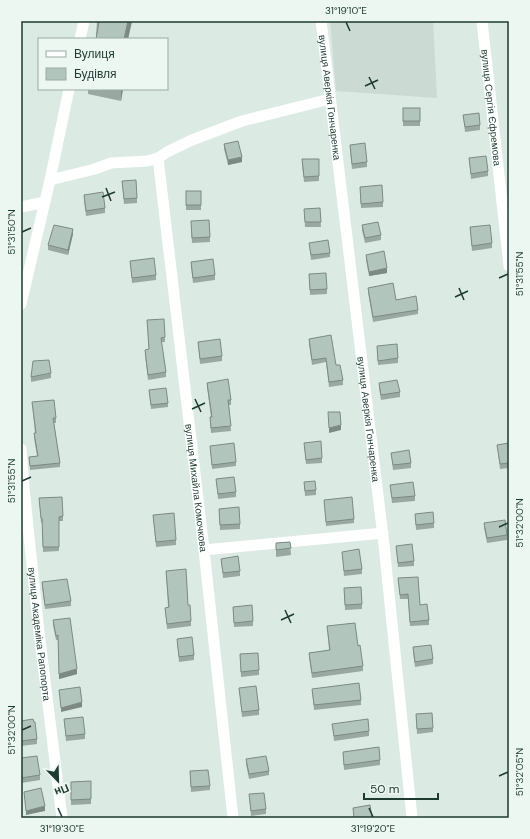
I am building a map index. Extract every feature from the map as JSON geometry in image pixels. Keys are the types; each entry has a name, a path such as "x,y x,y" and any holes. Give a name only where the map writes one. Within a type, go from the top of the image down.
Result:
{"street":[{"path":"80,38 84,21"},
{"name":"вулиця Аверкія Гончаренка","path":"321,21 382,533 412,818"},
{"name":"вулиця Сергія Єфремова","path":"482,21 509,266"},
{"path":"21,304 50,180 69,90"},
{"path":"50,180 111,164 148,161 158,158 192,140 242,121 330,100"},
{"name":"вулиця Михайла Комочкова","path":"158,158 204,550 233,818"},
{"path":"21,207 45,202"},
{"name":"вулиця Академіка Рапопорта","path":"21,449 39,632 62,818"},
{"path":"204,550 382,533"}],"shaded area":[{"path":"330,21 433,21 437,98 336,91"}],"building":[{"path":"128,21 124,38 96,38 99,22 96,22"},
{"path":"403,108 420,108 420,121 403,121"},
{"path":"479,113 480,125 465,127 463,115"},
{"path":"238,141 242,157 228,160 224,144"},
{"path":"365,143 367,162 352,164 350,145"},
{"path":"486,156 488,171 471,174 469,158"},
{"path":"302,159 319,159 319,176 304,177"},
{"path":"136,180 137,198 124,199 122,181"},
{"path":"382,185 383,202 361,204 360,187"},
{"path":"186,191 201,191 201,205 186,205"},
{"path":"103,192 105,208 86,211 84,195"},
{"path":"320,208 321,222 305,222 304,209"},
{"path":"209,220 210,237 192,238 191,221"},
{"path":"378,222 381,235 365,238 362,225"},
{"path":"54,225 73,229 68,250 48,245"},
{"path":"490,225 492,243 472,246 470,227"},
{"path":"328,240 330,253 311,255 309,243"},
{"path":"384,251 387,268 369,272 366,255"},
{"path":"154,258 156,275 132,278 130,261"},
{"path":"213,259 215,275 193,278 191,262"},
{"path":"326,273 327,289 310,290 309,274"},
{"path":"393,283 396,300 416,296 418,310 373,317 368,288"},
{"path":"164,319 165,337 161,338 166,372 148,375 145,350 149,349 147,320"},
{"path":"331,335 336,365 340,365 343,380 329,382 326,358 312,360 309,339"},
{"path":"220,339 222,356 200,359 198,342"},
{"path":"397,344 398,358 378,361 377,346"},
{"path":"49,360 51,373 31,377 33,361"},
{"path":"228,379 231,400 228,400 231,426 211,428 210,417 212,417 207,383"},
{"path":"397,380 400,392 381,395 379,383"},
{"path":"166,388 168,403 151,405 149,390"},
{"path":"54,400 56,418 53,418 60,463 30,466 29,457 38,456 34,433 36,433 32,402"},
{"path":"328,412 340,412 341,425 329,428"},
{"path":"321,441 322,458 306,460 304,443"},
{"path":"234,443 236,462 212,465 210,446"},
{"path":"509,443 509,463 500,464 497,445"},
{"path":"409,450 411,463 393,465 391,453"},
{"path":"234,477 236,492 218,494 216,479"},
{"path":"315,481 316,490 305,491 304,482"},
{"path":"413,482 415,496 392,498 390,485"},
{"path":"62,497 63,516 59,517 59,547 43,547 42,518 39,498"},
{"path":"352,497 354,519 326,522 324,500"},
{"path":"239,507 240,524 220,525 219,509"},
{"path":"433,512 434,523 416,525 415,514"},
{"path":"174,513 176,540 156,542 153,515"},
{"path":"505,520 507,535 487,538 484,523"},
{"path":"290,542 291,548 276,550 276,543"},
{"path":"412,544 414,561 398,563 396,546"},
{"path":"359,549 362,569 344,571 342,552"},
{"path":"238,556 240,571 223,573 221,559"},
{"path":"186,569 188,605 190,605 191,621 167,624 165,608 169,607 166,571"},
{"path":"418,577 420,605 427,604 429,620 410,622 408,594 400,595 398,578"},
{"path":"67,579 71,601 45,605 42,582"},
{"path":"361,587 362,604 345,605 344,588"},
{"path":"252,605 253,621 234,623 233,607"},
{"path":"70,618 77,669 59,674 58,635 56,636 53,620"},
{"path":"355,623 358,646 360,645 363,666 312,673 309,653 330,650 327,626"},
{"path":"192,637 194,655 179,657 177,639"},
{"path":"431,645 433,659 415,662 413,647"},
{"path":"258,653 259,670 241,672 240,654"},
{"path":"359,683 361,700 314,705 312,689"},
{"path":"256,686 259,710 242,712 239,688"},
{"path":"80,687 82,702 61,708 59,690"},
{"path":"432,713 433,728 417,729 416,714"},
{"path":"83,717 85,734 66,736 64,719"},
{"path":"33,719 35,722 37,739 21,741 21,721"},
{"path":"368,719 369,731 334,736 332,724"},
{"path":"379,747 380,760 344,765 343,752"},
{"path":"37,756 40,775 21,778 21,758"},
{"path":"266,756 269,771 249,774 246,759"},
{"path":"208,770 210,786 191,787 190,771"},
{"path":"91,781 91,799 71,800 71,782"},
{"path":"41,788 45,806 26,811 24,792"},
{"path":"264,793 266,809 251,811 249,794"},
{"path":"370,805 372,818 354,818 353,808"}]}
